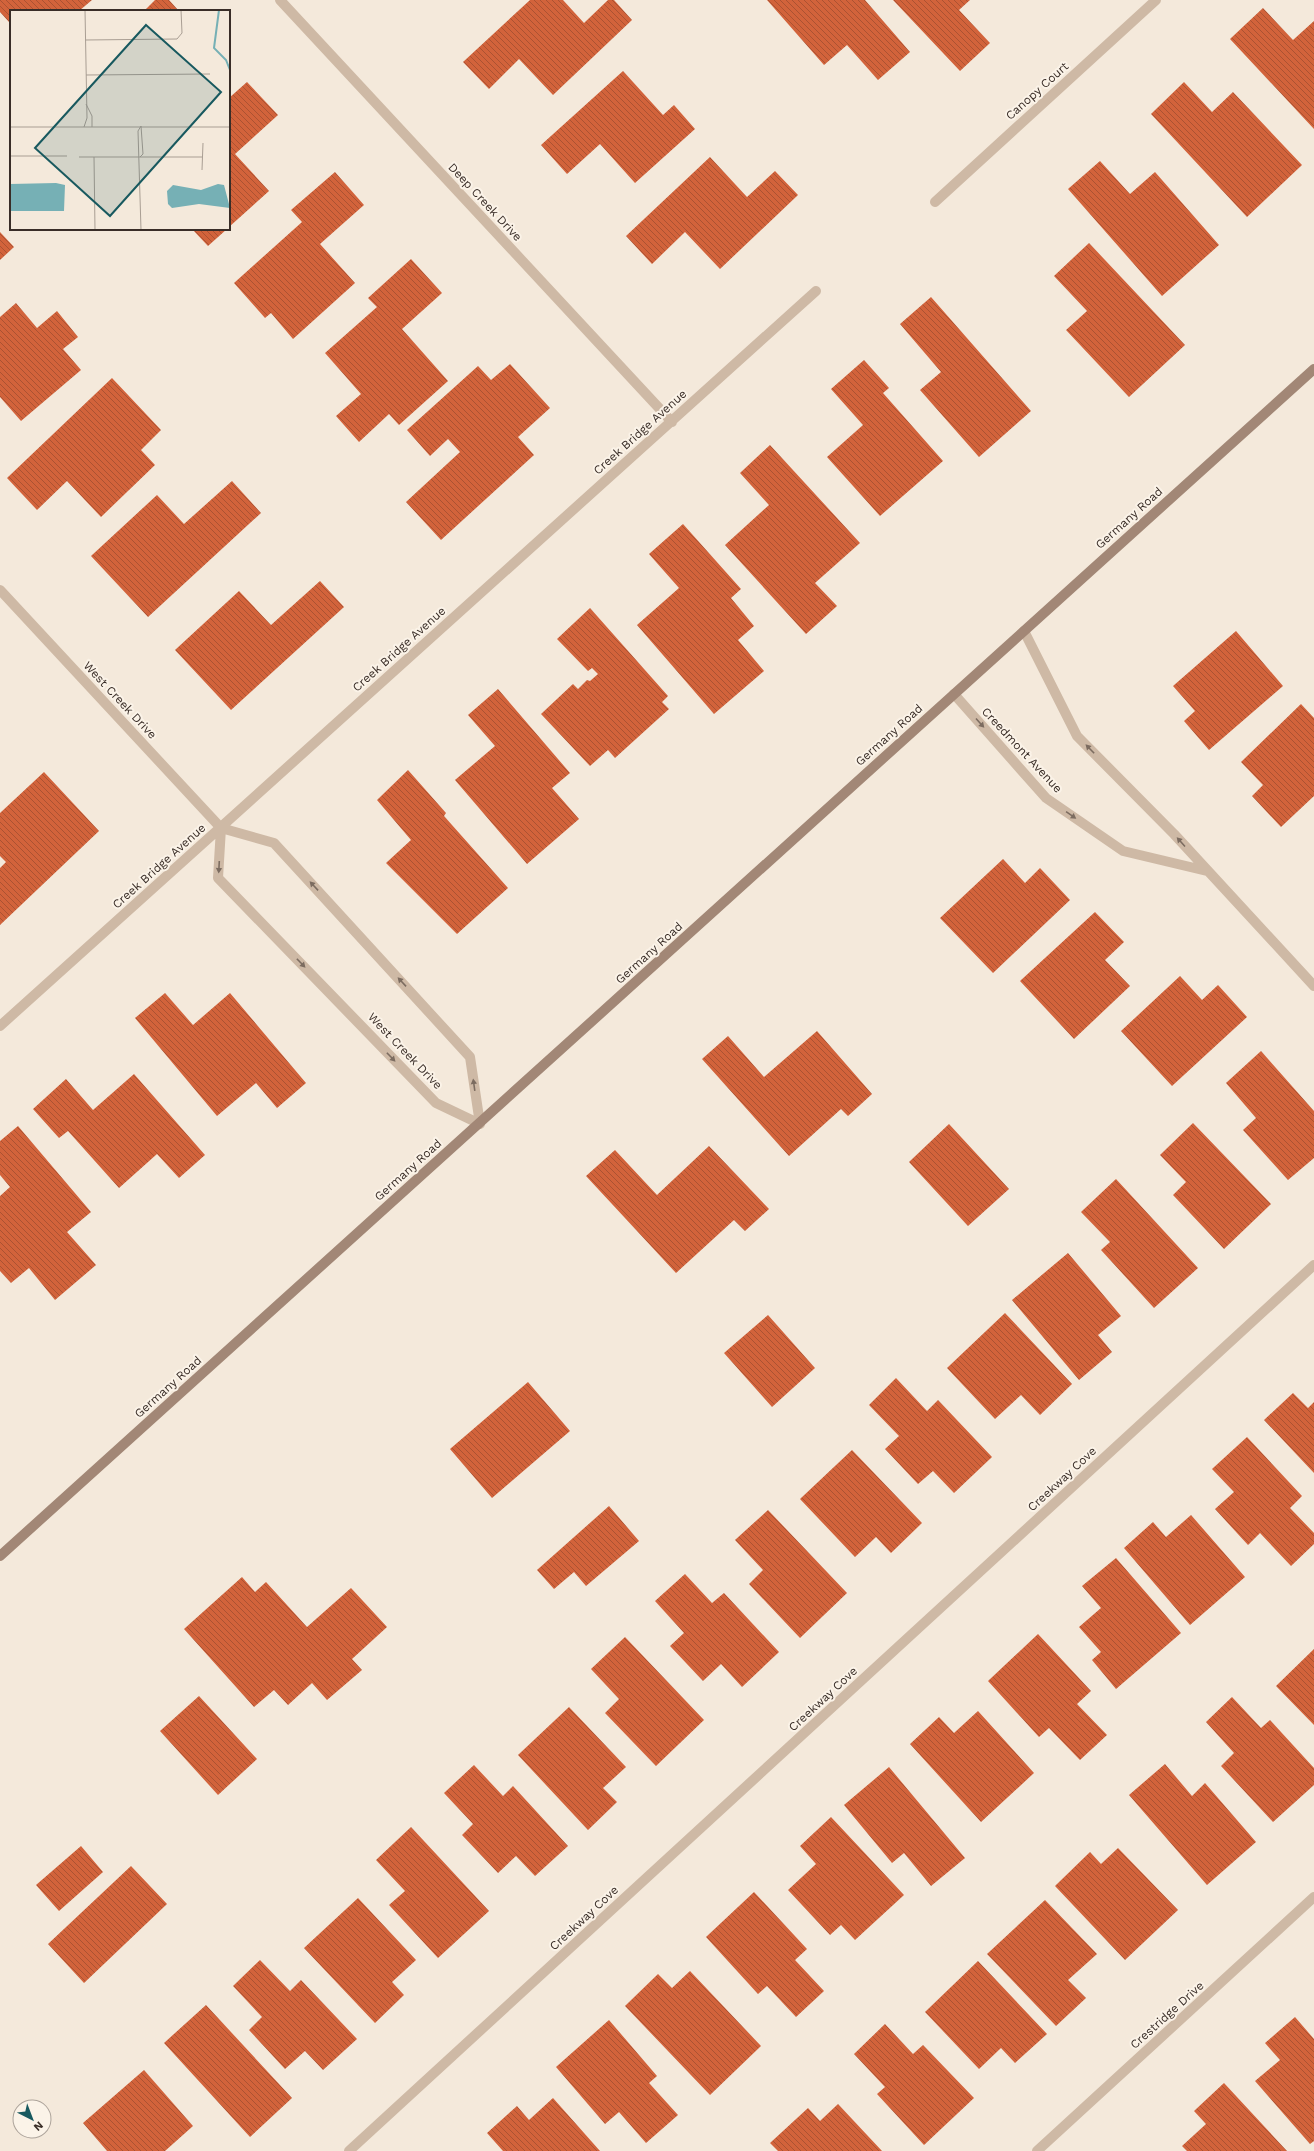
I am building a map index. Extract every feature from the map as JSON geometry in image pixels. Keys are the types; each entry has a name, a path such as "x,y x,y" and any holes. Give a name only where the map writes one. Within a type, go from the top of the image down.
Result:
{"main road":[{"name":"Germany Road","path":"0,1556 1314,369"}],"street":[{"name":"Deep Creek Drive","path":"280,0 672,422"},
{"name":"Canopy Court","path":"935,202 1156,0"},
{"name":"Creek Bridge Avenue","path":"0,1026 816,291"},
{"name":"West Creek Drive","path":"0,590 220,828 218,878 436,1103 480,1124"},
{"path":"1024,631 1077,736 1174,834 1314,986"},
{"name":"Creedmont Avenue","path":"954,694 1046,798 1053,803 1123,851 1207,871"},
{"path":"220,828 274,843 470,1057 480,1124"},
{"name":"Creekway Cove","path":"349,2151 1314,1265"},
{"name":"Crestridge Drive","path":"1037,2151 1314,1897"}],"building":[{"path":"0,0 92,0 80,10 10,10 9,22 0,12"},
{"path":"155,0 169,0 178,10 145,10"},
{"path":"530,0 563,0 584,23 608,0 614,0 632,20 553,95 519,59 489,89 463,62"},
{"path":"767,0 865,0 910,52 878,80 847,45 824,65"},
{"path":"893,0 970,0 959,10 990,43 960,71"},
{"path":"1263,8 1293,40 1314,21 1314,129 1230,39"},
{"path":"623,71 663,115 674,105 695,129 635,183 600,144 567,174 541,145"},
{"path":"247,82 278,115 235,154 269,191 230,226 230,97"},
{"path":"1184,82 1212,112 1233,92 1302,165 1247,217 1151,114"},
{"path":"710,157 747,197 775,171 798,195 720,269 685,232 652,264 626,236"},
{"path":"1100,161 1130,194 1155,172 1219,245 1162,296 1068,189"},
{"path":"335,172 364,205 320,244 355,283 293,339 271,313 265,318 234,283 302,222 291,210"},
{"path":"193,230 226,230 208,246"},
{"path":"0,232 14,247 0,260"},
{"path":"1089,243 1185,345 1129,397 1066,330 1087,311 1054,276"},
{"path":"411,259 442,293 402,329 448,381 399,425 389,414 359,442 336,416 361,394 325,353 377,307 368,298"},
{"path":"931,297 1031,411 979,457 920,390 941,372 900,324"},
{"path":"16,303 37,328 57,311 78,337 63,349 81,370 21,421 0,397 0,317"},
{"path":"864,360 889,388 883,393 943,461 880,516 827,457 863,425 831,389"},
{"path":"510,364 550,408 518,437 534,455 441,540 406,502 460,452 448,439 430,456 407,430 478,366 491,380"},
{"path":"112,378 161,430 141,450 155,465 101,517 67,481 37,510 7,478"},
{"path":"770,445 860,543 815,583 837,606 806,634 725,545 769,505 740,473"},
{"path":"232,481 261,513 148,617 91,556 157,495 184,524"},
{"path":"683,524 741,589 731,598 754,626 738,640 764,671 714,714 637,625 679,588 649,554"},
{"path":"320,581 344,607 231,710 175,650 239,591 271,625"},
{"path":"590,608 668,696 662,702 669,709 615,758 608,750 590,766 541,714 573,684 578,689 587,680 590,681 598,674 592,668 588,671 557,639"},
{"path":"1236,631 1283,686 1209,750 1184,721 1195,711 1173,686"},
{"path":"498,689 570,773 552,788 579,819 527,864 455,780 495,746 468,715"},
{"path":"1301,704 1314,718 1314,796 1281,827 1252,796 1263,785 1241,762"},
{"path":"408,770 446,813 444,816 508,888 457,934 386,863 411,840 377,800"},
{"path":"44,772 99,831 0,925 0,868 6,862 0,856 0,813"},
{"path":"1003,859 1025,883 1040,868 1070,900 993,973 940,918"},
{"path":"1095,912 1124,942 1105,960 1130,986 1074,1039 1020,981"},
{"path":"1180,976 1202,1000 1218,985 1247,1017 1172,1086 1121,1031"},
{"path":"165,993 193,1025 230,993 306,1083 277,1108 256,1083 217,1116 135,1018"},
{"path":"817,1031 872,1094 848,1116 841,1109 789,1156 702,1059 728,1036 764,1077"},
{"path":"1261,1051 1314,1111 1314,1158 1288,1180 1243,1130 1256,1118 1226,1083"},
{"path":"134,1074 205,1155 179,1178 157,1154 119,1188 68,1131 59,1138 33,1109 66,1079 93,1110"},
{"path":"1193,1123 1271,1204 1224,1249 1173,1195 1186,1182 1160,1155"},
{"path":"949,1124 1009,1189 968,1226 909,1162"},
{"path":"18,1126 91,1212 67,1232 96,1265 55,1300 29,1268 11,1283 0,1271 0,1196 10,1187 0,1175 0,1141"},
{"path":"709,1146 769,1209 745,1231 734,1220 676,1273 586,1176 615,1150 657,1195"},
{"path":"1116,1179 1198,1268 1154,1308 1101,1250 1110,1242 1081,1212"},
{"path":"1068,1253 1121,1316 1098,1335 1112,1352 1079,1380 1012,1300"},
{"path":"1005,1313 1072,1384 1040,1415 1021,1395 995,1419 947,1368"},
{"path":"768,1315 815,1368 772,1407 724,1353"},
{"path":"896,1378 927,1411 938,1400 992,1457 954,1493 933,1471 918,1484 885,1449 899,1436 869,1405"},
{"path":"528,1382 570,1431 492,1498 450,1449"},
{"path":"1293,1393 1308,1408 1314,1402 1314,1473 1264,1420"},
{"path":"1247,1437 1302,1496 1290,1508 1314,1533 1314,1544 1291,1566 1260,1533 1248,1545 1215,1509 1234,1492 1212,1469"},
{"path":"852,1450 922,1523 891,1553 876,1537 855,1557 800,1499"},
{"path":"609,1506 639,1541 586,1586 574,1572 554,1589 537,1570"},
{"path":"768,1510 847,1593 800,1638 749,1584 763,1570 735,1540"},
{"path":"1191,1515 1245,1577 1190,1625 1124,1548 1153,1522 1166,1537"},
{"path":"1116,1558 1181,1633 1116,1689 1092,1660 1101,1652 1079,1627 1101,1608 1082,1586"},
{"path":"685,1574 712,1603 724,1593 779,1652 742,1687 721,1664 703,1681 670,1646 684,1633 655,1601"},
{"path":"242,1577 255,1592 266,1582 307,1627 351,1588 387,1627 352,1659 362,1670 327,1700 312,1683 288,1705 274,1690 254,1707 184,1629"},
{"path":"1038,1634 1091,1691 1077,1704 1107,1735 1080,1760 1049,1728 1039,1737 988,1681"},
{"path":"625,1637 704,1720 656,1766 605,1713 619,1699 591,1669"},
{"path":"1314,1649 1314,1725 1276,1686"},
{"path":"199,1696 257,1759 218,1795 160,1731"},
{"path":"1232,1697 1261,1728 1270,1720 1314,1768 1314,1785 1273,1822 1221,1766 1234,1753 1206,1722"},
{"path":"569,1707 626,1767 603,1788 617,1802 588,1830 518,1755"},
{"path":"978,1711 1034,1773 981,1822 910,1744 939,1717 954,1733"},
{"path":"1165,1764 1192,1796 1205,1783 1256,1842 1207,1885 1129,1795"},
{"path":"474,1765 503,1796 513,1786 568,1846 535,1876 516,1856 498,1873 462,1835 473,1824 444,1793"},
{"path":"889,1767 965,1858 931,1886 904,1853 892,1863 844,1805"},
{"path":"831,1817 904,1895 855,1940 841,1925 830,1935 788,1890 816,1864 800,1846"},
{"path":"411,1827 489,1911 438,1958 389,1905 405,1891 376,1860"},
{"path":"81,1846 103,1872 59,1911 36,1885"},
{"path":"1118,1848 1178,1910 1125,1960 1055,1886 1090,1852 1101,1864"},
{"path":"131,1866 167,1904 84,1983 48,1944"},
{"path":"754,1892 807,1949 795,1960 824,1991 796,2017 767,1986 758,1994 706,1937"},
{"path":"358,1898 416,1960 392,1982 404,1995 375,2023 304,1948"},
{"path":"1045,1900 1097,1954 1068,1980 1086,1998 1056,2026 987,1954"},
{"path":"260,1960 290,1991 301,1980 357,2039 323,2070 305,2051 285,2069 249,2030 262,2017 233,1986"},
{"path":"978,1961 1047,2034 1015,2063 1001,2048 979,2069 925,2012"},
{"path":"690,1971 761,2046 710,2095 625,2006 658,1974 672,1988"},
{"path":"206,2005 292,2098 250,2137 164,2043"},
{"path":"1295,2017 1314,2039 1314,2141 1310,2144 1255,2081 1280,2060 1265,2043"},
{"path":"609,2020 657,2076 649,2083 678,2115 646,2143 619,2112 605,2124 556,2067"},
{"path":"885,2024 913,2054 923,2045 974,2098 924,2145 877,2094 885,2087 854,2054"},
{"path":"144,2070 193,2126 165,2151 107,2151 83,2123"},
{"path":"1224,2083 1287,2151 1187,2151 1182,2146 1206,2124 1194,2111"},
{"path":"553,2098 600,2151 503,2151 487,2133 517,2106 529,2120"},
{"path":"838,2104 882,2151 778,2151 770,2143 808,2108 820,2121"}]}
